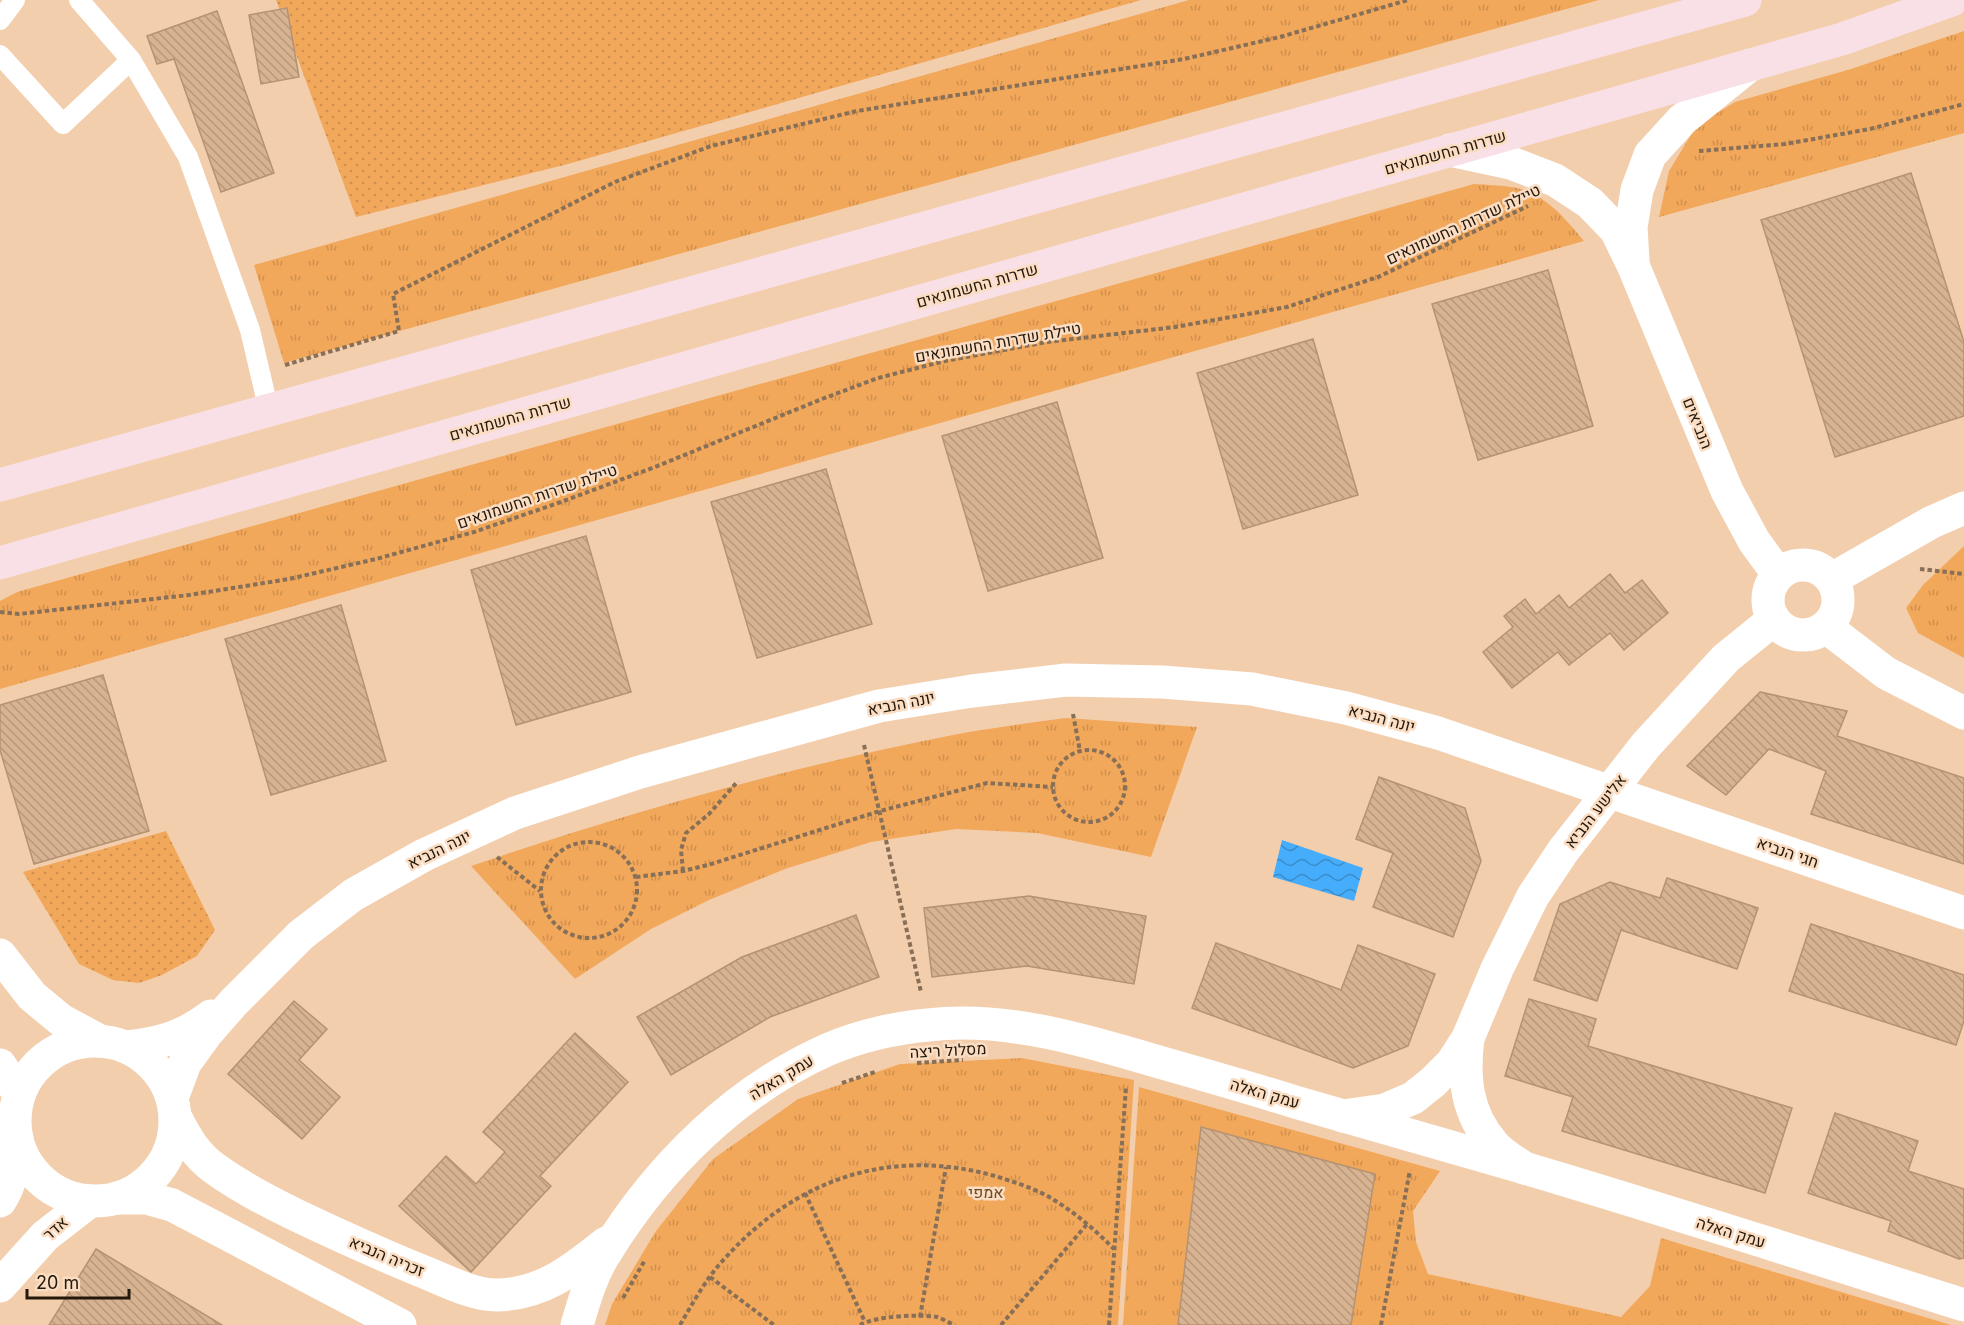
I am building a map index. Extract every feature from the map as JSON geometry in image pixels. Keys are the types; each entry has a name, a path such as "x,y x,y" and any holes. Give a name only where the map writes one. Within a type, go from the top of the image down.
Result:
{"main road":[{"path":"0,485 1745,0"},
{"name":"שדרות החשמונאים","path":"7,564 1842,39 1952,0"}],"street":[{"name":"הנביאים","path":"1633,265 1631,227 1637,190 1650,155 1682,120 1750,65"},
{"name":"הנביאים","path":"1450,150 1511,163 1555,180 1590,203 1616,230 1633,265 1726,491 1754,541 1778,574"},
{"path":"1832,579 1932,522 1964,508"},
{"path":"1800,564 1812,565 1832,579 1837,589 1837,610 1826,627 1804,636 1792,634 1773,620 1767,601 1772,582 1788,567 1800,564"},
{"name":"אלישע הנביא","path":"1343,1116 1386,1110 1413,1098 1452,1063 1468,1038 1497,969 1533,896 1563,852 1646,745 1726,658 1773,620"},
{"path":"1826,627 1886,673 1964,713"},
{"name":"יונה הנביא","path":"174,1108 185,1063 206,1034 301,935 353,895 424,855 515,813 640,772 879,706 972,690 1066,680 1162,682 1252,689 1346,708 1438,733 1611,791"},
{"name":"חגי הנביא","path":"1611,791 1964,913"},
{"path":"0,955 32,996 61,1020 142,1056 165,1082 174,1108 173,1139 166,1159 153,1176 136,1190 103,1199"},
{"name":"יונה הנביא","path":"114,1044 155,1044 177,1037 200,1024 247,990"},
{"name":"עמק האלה","path":"577,1325 598,1266 636,1208 665,1172 700,1136 740,1102 786,1071 831,1049 873,1034 928,1025 969,1023 1060,1035 1128,1053 1524,1168 1964,1305"},
{"name":"אלישע הנביא","path":"1468,1038 1465,1064 1467,1094 1479,1124 1495,1146 1524,1168"},
{"path":"0,1201 14,1171 17,1139 15,1116 19,1094 29,1076 43,1060 60,1049 79,1042 114,1044"},
{"path":"0,1065 19,1094"},
{"name":"זכריה הנביא","path":"174,1108 190,1145 213,1168 262,1198 354,1243 463,1288 494,1295 518,1293 546,1286 574,1269 620,1233"},
{"path":"17,1139 22,1155 31,1170 43,1182 72,1198 147,1198 172,1205 400,1325"},
{"name":"אדר","path":"0,1286 45,1236 103,1199"}],"lane":[{"path":"0,20 15,0"},
{"path":"79,0 131,60 188,157 249,330 269,411"},
{"path":"0,55 63,124 131,60"}],"path":[{"path":"260,372 399,331 393,294 615,182 711,146 857,111 1185,59 1280,37 1408,0"},
{"path":"1650,155 1785,144 1870,129 1964,104"},
{"name":"טיילת שדרות החשמונאים","path":"0,612 19,614 189,595 289,579 376,559 474,532 561,502 878,378 945,361 1047,342 1175,327 1287,307 1378,277 1567,188"},
{"path":"857,712 928,1025"},
{"path":"1086,751 1104,753 1114,760 1122,770 1125,783 1122,801 1115,811 1093,822 1080,821 1062,810 1053,787 1054,776 1060,765 1069,757 1086,751"},
{"path":"683,871 681,850 686,832 709,814 741,778"},
{"path":"636,876 708,866 880,811 987,783 1053,787"},
{"path":"468,834 541,892"},
{"path":"588,842 601,843 616,850 628,862 636,876 638,895 633,911 623,924 609,934 582,938 566,933 553,922 544,908 541,892 541,883 547,867 557,854 572,845 588,842"},
{"path":"1109,1325 1128,1053"},
{"name":"מסלול ריצה","path":"906,1064 964,1060"},
{"path":"832,1087 885,1068"},
{"path":"1381,1325 1417,1137"},
{"path":"680,1325 700,1290 725,1257 766,1219 805,1193 843,1176 885,1167 927,1165 970,1169 1011,1181 1052,1199 1088,1223 1114,1249"},
{"path":"920,1317 946,1167"},
{"path":"805,1193 862,1324 892,1317 937,1317 955,1325"},
{"path":"1001,1325 1088,1223"},
{"path":"619,1306 645,1259"},
{"path":"710,1277 774,1325"}],"green space":[{"path":"276,0 1141,0 568,164 356,217"},
{"path":"1189,0 1599,0 284,363 254,265"},
{"path":"1964,31 1964,133 1659,217 1669,171 1697,125 1735,102 1851,69"},
{"path":"1474,184 1511,187 1533,194 1561,215 1584,241 0,689 0,601 17,592"},
{"path":"1964,546 1964,658 1918,633 1906,608 1923,585"},
{"path":"1066,718 1197,727 1151,857 1037,833 956,829 871,842 785,869 709,900 651,929 575,979 471,866 650,809 831,761 953,735"},
{"path":"166,831 215,930 197,956 162,975 139,983 113,980 79,964 23,872"},
{"name":"אמפי","path":"1022,1058 1134,1080 1118,1325 605,1325 612,1304 656,1231 713,1159 798,1099 900,1064"},
{"path":"1139,1087 1440,1171 1413,1211 1416,1242 1428,1274 1621,1317 1650,1286 1661,1238 1951,1325 1123,1325"}],"water":[{"path":"1282,840 1363,868 1354,901 1273,877"}],"building":[{"path":"287,8 299,77 261,84 249,15"},
{"path":"217,11 274,173 221,192 174,59 157,64 147,36"},
{"path":"1911,173 1964,342 1964,416 1835,457 1761,220"},
{"path":"1548,270 1593,426 1478,460 1432,304"},
{"path":"1313,339 1358,495 1243,529 1197,373"},
{"path":"1057,402 1103,558 988,591 942,436"},
{"path":"826,469 872,624 757,658 711,502"},
{"path":"586,536 631,692 516,725 471,570"},
{"path":"1610,574 1625,593 1642,580 1668,613 1624,650 1610,633 1569,665 1558,652 1512,688 1483,652 1513,627 1504,616 1525,599 1536,614 1559,595 1569,608"},
{"path":"341,605 386,761 271,795 225,639"},
{"path":"103,675 149,831 34,864 0,750 0,705"},
{"path":"1760,692 1847,711 1837,736 1964,778 1964,864 1811,814 1826,771 1769,749 1726,795 1687,766"},
{"path":"1379,777 1465,808 1481,861 1453,937 1373,907 1393,853 1356,839"},
{"path":"1667,878 1758,908 1737,969 1621,930 1597,1001 1534,980 1560,904 1610,882 1660,898"},
{"path":"1029,896 1146,916 1134,984 1027,966 932,977 924,908"},
{"path":"856,915 879,977 770,1017 671,1075 637,1017 742,957"},
{"path":"1811,924 1964,975 1964,1021 1956,1045 1789,991"},
{"path":"1216,943 1341,990 1358,945 1435,974 1408,1046 1353,1068 1192,1008"},
{"path":"1529,999 1596,1019 1588,1046 1792,1108 1765,1193 1562,1131 1573,1097 1505,1076"},
{"path":"294,1001 327,1029 299,1060 340,1097 302,1139 228,1074"},
{"path":"575,1033 628,1082 540,1176 551,1186 471,1272 399,1206 446,1156 476,1184 505,1152 483,1132"},
{"path":"1835,1113 1918,1141 1908,1171 1964,1189 1964,1258 1959,1259 1888,1231 1891,1221 1808,1193"},
{"path":"1201,1127 1375,1174 1351,1325 1178,1325"},
{"path":"96,1249 222,1325 49,1325"}]}
